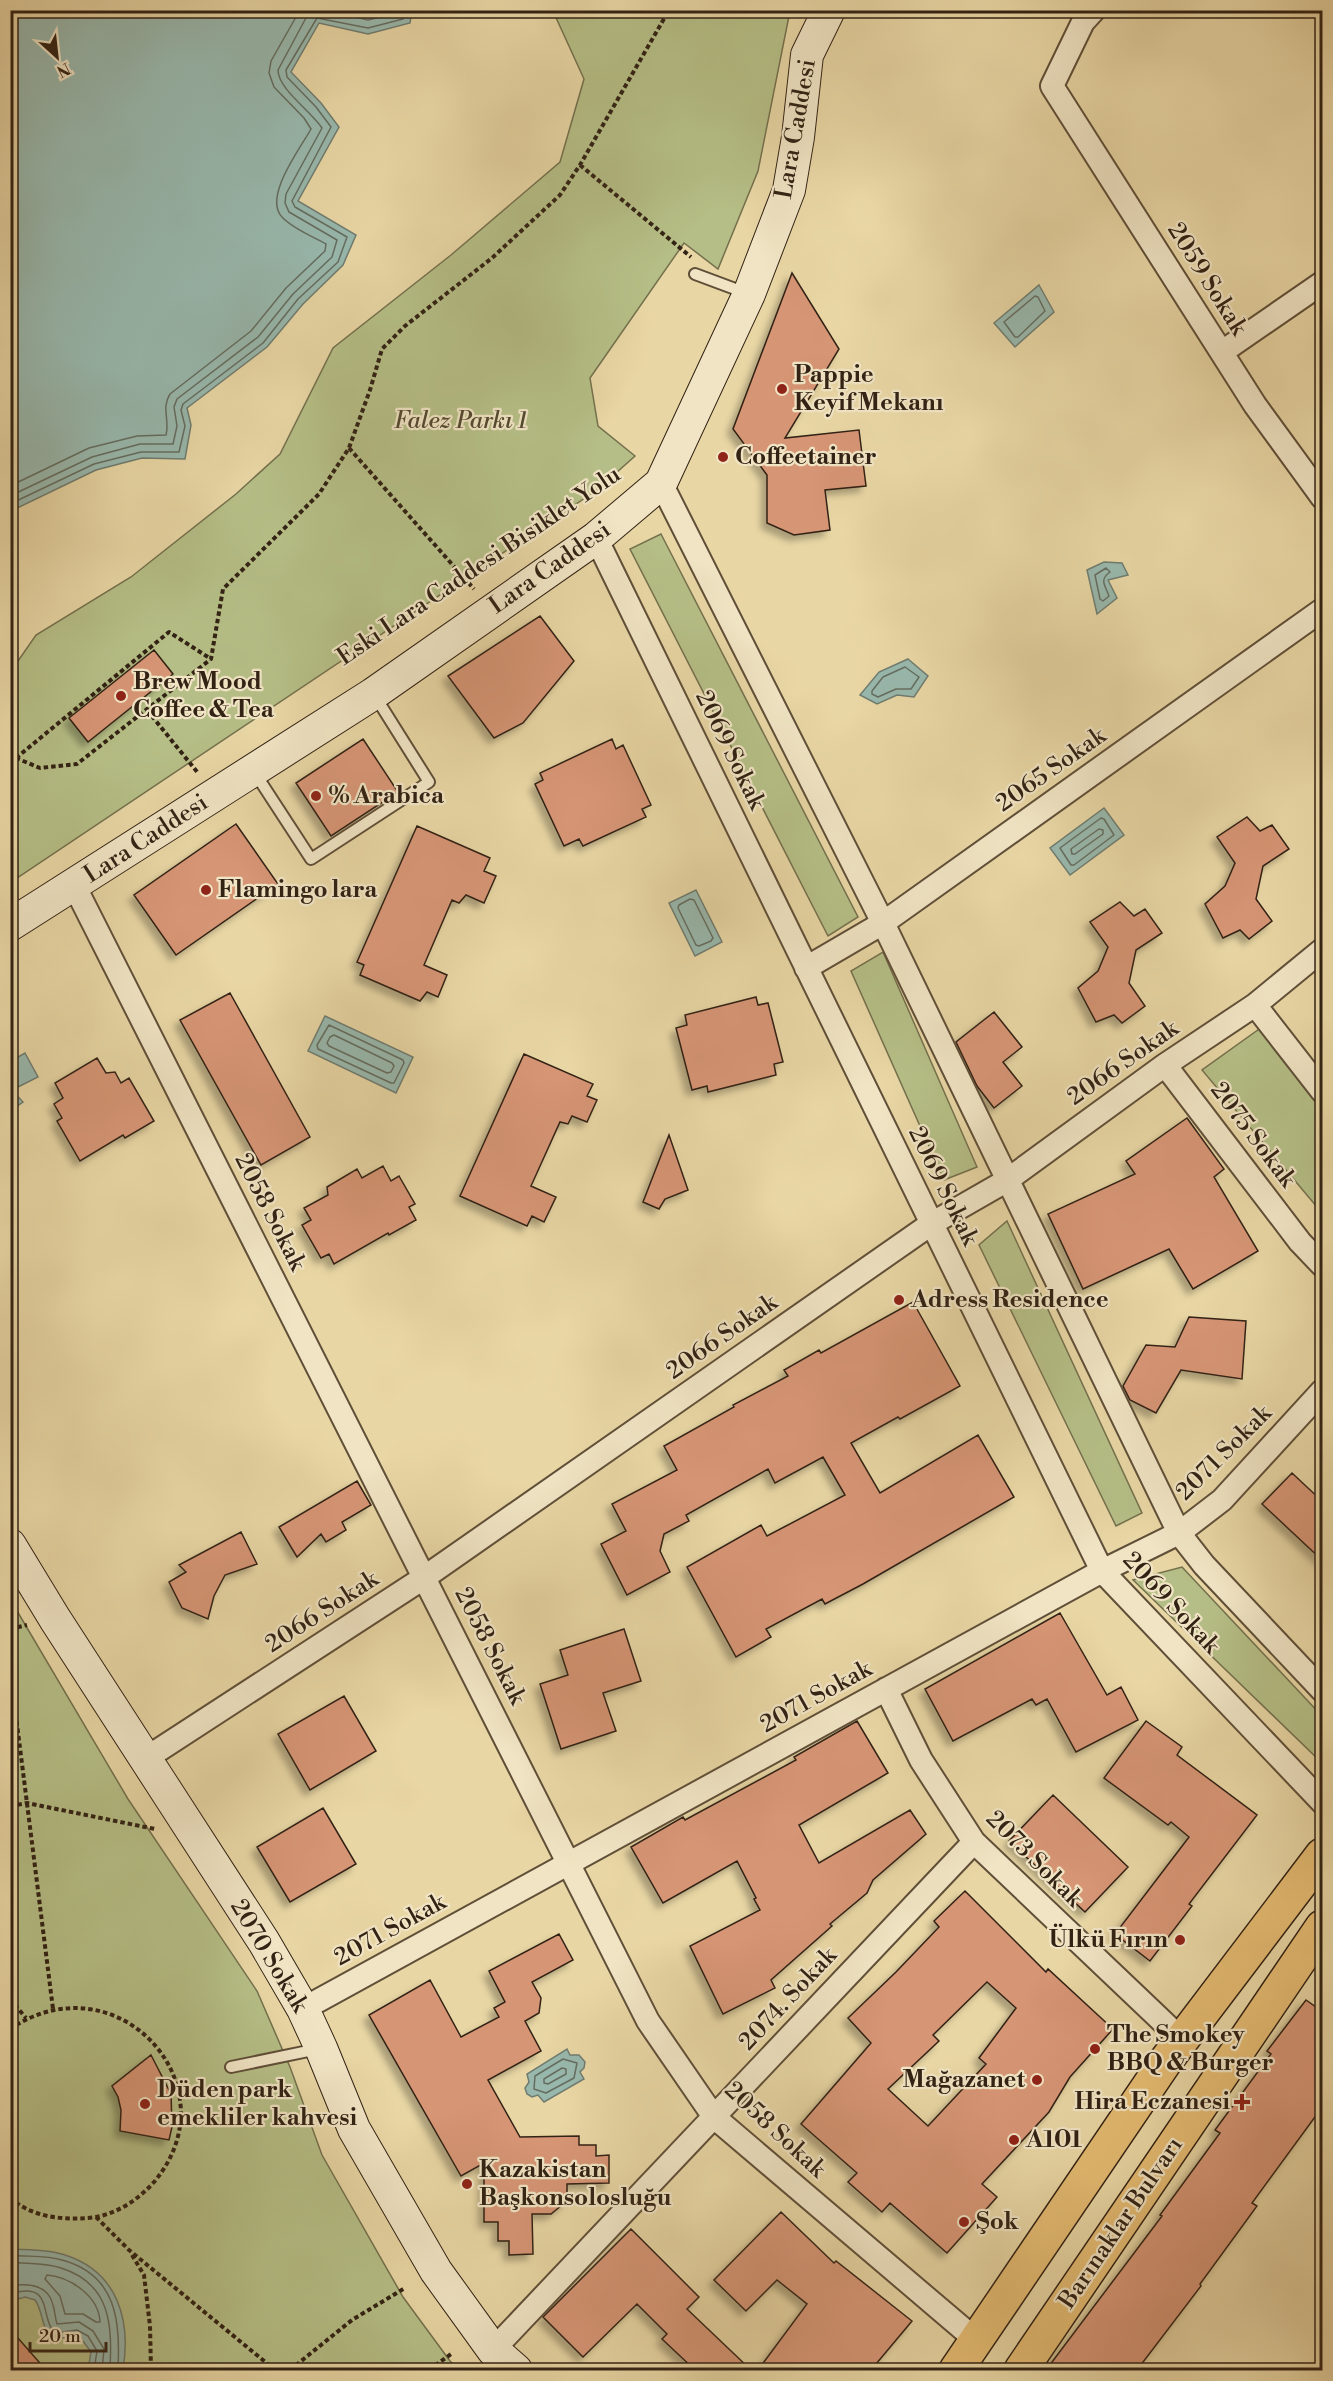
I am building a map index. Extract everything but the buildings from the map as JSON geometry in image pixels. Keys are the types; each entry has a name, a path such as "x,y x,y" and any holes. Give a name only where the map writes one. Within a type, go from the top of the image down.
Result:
{"main road":[{"path":"956,2370 1181,2039 1323,1855"},
{"name":"Barınaklar Bulvarı","path":"1022,2370 1323,1927"}],"street":[{"name":"Lara Caddesi","path":"10,925 373,694 596,538 661,483 749,294 789,190 798,138 807,55 829,10"},
{"name":"2059 Sokak","path":"1094,10 1083,22 1052,86 1255,405 1323,497"},
{"path":"1221,352 1323,283"},
{"path":"661,483 883,923 1179,1533 1204,1565 1323,1690"},
{"name":"2069 Sokak","path":"596,538 1102,1571 1323,1802"},
{"name":"2065 Sokak","path":"806,968 883,923 1323,610"},
{"name":"2058 Sokak","path":"74,885 648,2021 714,2117 976,2340"},
{"name":"2066 Sokak","path":"145,1759 425,1578 931,1224 1006,1180 1165,1065 1255,1005 1323,950"},
{"path":"1255,1005 1323,1091"},
{"name":"2075 Sokak","path":"1165,1065 1300,1242 1323,1265"},
{"name":"2071 Sokak","path":"303,2009 1102,1571 1179,1533 1222,1500 1323,1391"},
{"name":"2070 Sokak","path":"10,1545 55,1619 264,1942 303,2009 354,2129 436,2271 493,2350 516,2370"},
{"name":"2073 Sokak","path":"886,1689 921,1760 974,1842 1181,2039"},
{"name":"2074. Sokak","path":"493,2350 974,1842"}],"lane":[{"path":"695,274 749,294"},
{"path":"254,770 311,859 429,782 373,694"},
{"path":"231,2067 321,2048"}],"path":[{"path":"16,758 40,768 76,764 211,659 223,589 319,494 349,448 382,349 405,326 492,258 560,195 580,165 669,10"},
{"path":"580,165 693,258"},
{"path":"349,448 477,592"},
{"path":"10,763 169,632 211,659"},
{"path":"147,710 200,776"},
{"path":"10,1669 53,2009"},
{"path":"10,1806 27,1803 155,1829"},
{"path":"10,1999 26,2018"},
{"path":"10,2029 26,2018 53,2009 80,2007 108,2012 133,2024 154,2042 169,2065 178,2092 180,2119 175,2147 163,2172 145,2193 122,2208 96,2217 67,2220 40,2214 10,2198"},
{"path":"96,2217 129,2250 275,2370"},
{"path":"129,2250 144,2275 150,2326 151,2370"},
{"path":"290,2370 352,2320 405,2288"},
{"path":"429,2370 451,2354"}],"green space":[{"name":"Falez Parkı 1","path":"553,11 790,11 758,171 718,269 684,243 590,378 598,426 635,456 597,490 11,882 11,671 36,635 131,577 236,494 280,454 333,348 451,255 560,162 584,79"},
{"path":"661,534 858,917 828,936 630,549"},
{"path":"883,952 977,1167 944,1180 851,971"},
{"path":"1262,1027 1322,1110 1322,1213 1202,1070"},
{"path":"1007,1221 1142,1513 1116,1526 979,1245"},
{"path":"1182,1567 1322,1716 1322,1763 1133,1580"},
{"path":"10,1599 128,1799 257,1991 290,2067 322,2155 403,2297 459,2370 11,2370"}],"water":[{"path":"11,10 412,11 410,23 368,34 319,23 291,72 321,103 339,127 298,201 356,235 343,265 303,304 267,347 187,408 191,425 185,459 142,458 96,470 11,511"},
{"path":"1039,285 1054,312 1015,347 994,323"},
{"path":"1104,562 1122,563 1128,575 1108,580 1117,598 1097,614 1087,570"},
{"path":"908,659 928,676 914,697 897,695 877,704 860,695 879,672"},
{"path":"1104,808 1124,835 1070,875 1050,848"},
{"path":"696,890 722,942 695,956 669,903"},
{"path":"325,1016 413,1057 396,1093 308,1051"},
{"path":"25,1053 38,1077 12,1090 23,1102 11,1110 11,1061"},
{"path":"567,2049 570,2055 579,2055 585,2062 580,2072 584,2079 544,2102 538,2095 532,2097 527,2094 525,2088 529,2082 527,2074"},
{"path":"11,2249 58,2253 83,2263 98,2273 117,2300 122,2316 125,2333 123,2370 88,2370 91,2352 83,2341 76,2335 63,2338 50,2337 35,2300 25,2297 11,2301"}],"place":[{"name":"Pappie Keyif Mekanı","path":"782,389"},
{"name":"Coffeetainer","path":"723,457"},
{"name":"Brew Mood Coffee & Tea","path":"121,696"},
{"name":"% Arabica","path":"316,796"},
{"name":"Flamingo lara","path":"206,890"},
{"name":"Adress Residence","path":"899,1300"},
{"name":"Ülkü Fırın","path":"1180,1940"},
{"name":"The Smokey BBQ & Burger","path":"1095,2049"},
{"name":"Mağazanet","path":"1037,2080"},
{"name":"Hira Eczanesi","path":"1242,2102"},
{"name":"Düden park emekliler kahvesi","path":"145,2104"},
{"name":"A101","path":"1014,2140"},
{"name":"Kazakistan Başkonsolosluğu","path":"467,2184"},
{"name":"Şok","path":"964,2222"}]}
